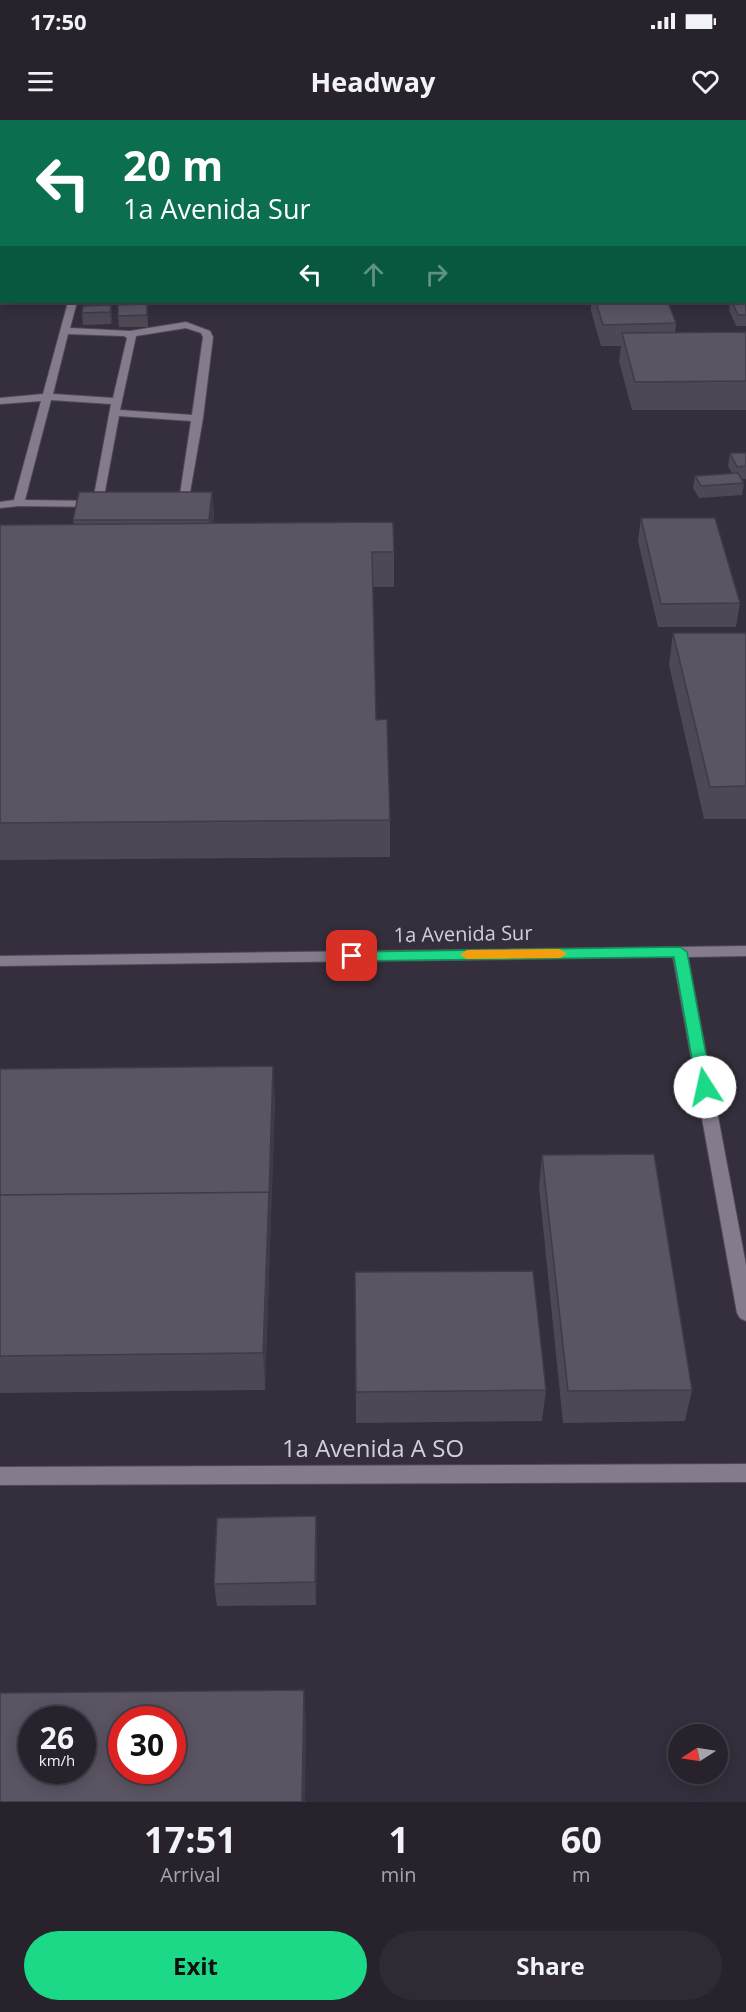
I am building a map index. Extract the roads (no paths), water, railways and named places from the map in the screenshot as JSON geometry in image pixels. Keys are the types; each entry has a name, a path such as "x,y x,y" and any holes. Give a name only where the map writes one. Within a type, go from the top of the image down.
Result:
{"street":[{"path":"20,503 72,303"},
{"path":"65,331 130,334 186,325 205,330 208,337 185,496 162,503"},
{"path":"0,504 104,504 115,413 132,337 130,334"},
{"path":"0,401 47,398 117,401"},
{"path":"115,413 198,418"},
{"name":"1a Avenida Sur","path":"0,961 746,951"},
{"path":"680,952 746,1313"},
{"name":"1a Avenida A SO","path":"0,1476 746,1473"}]}
